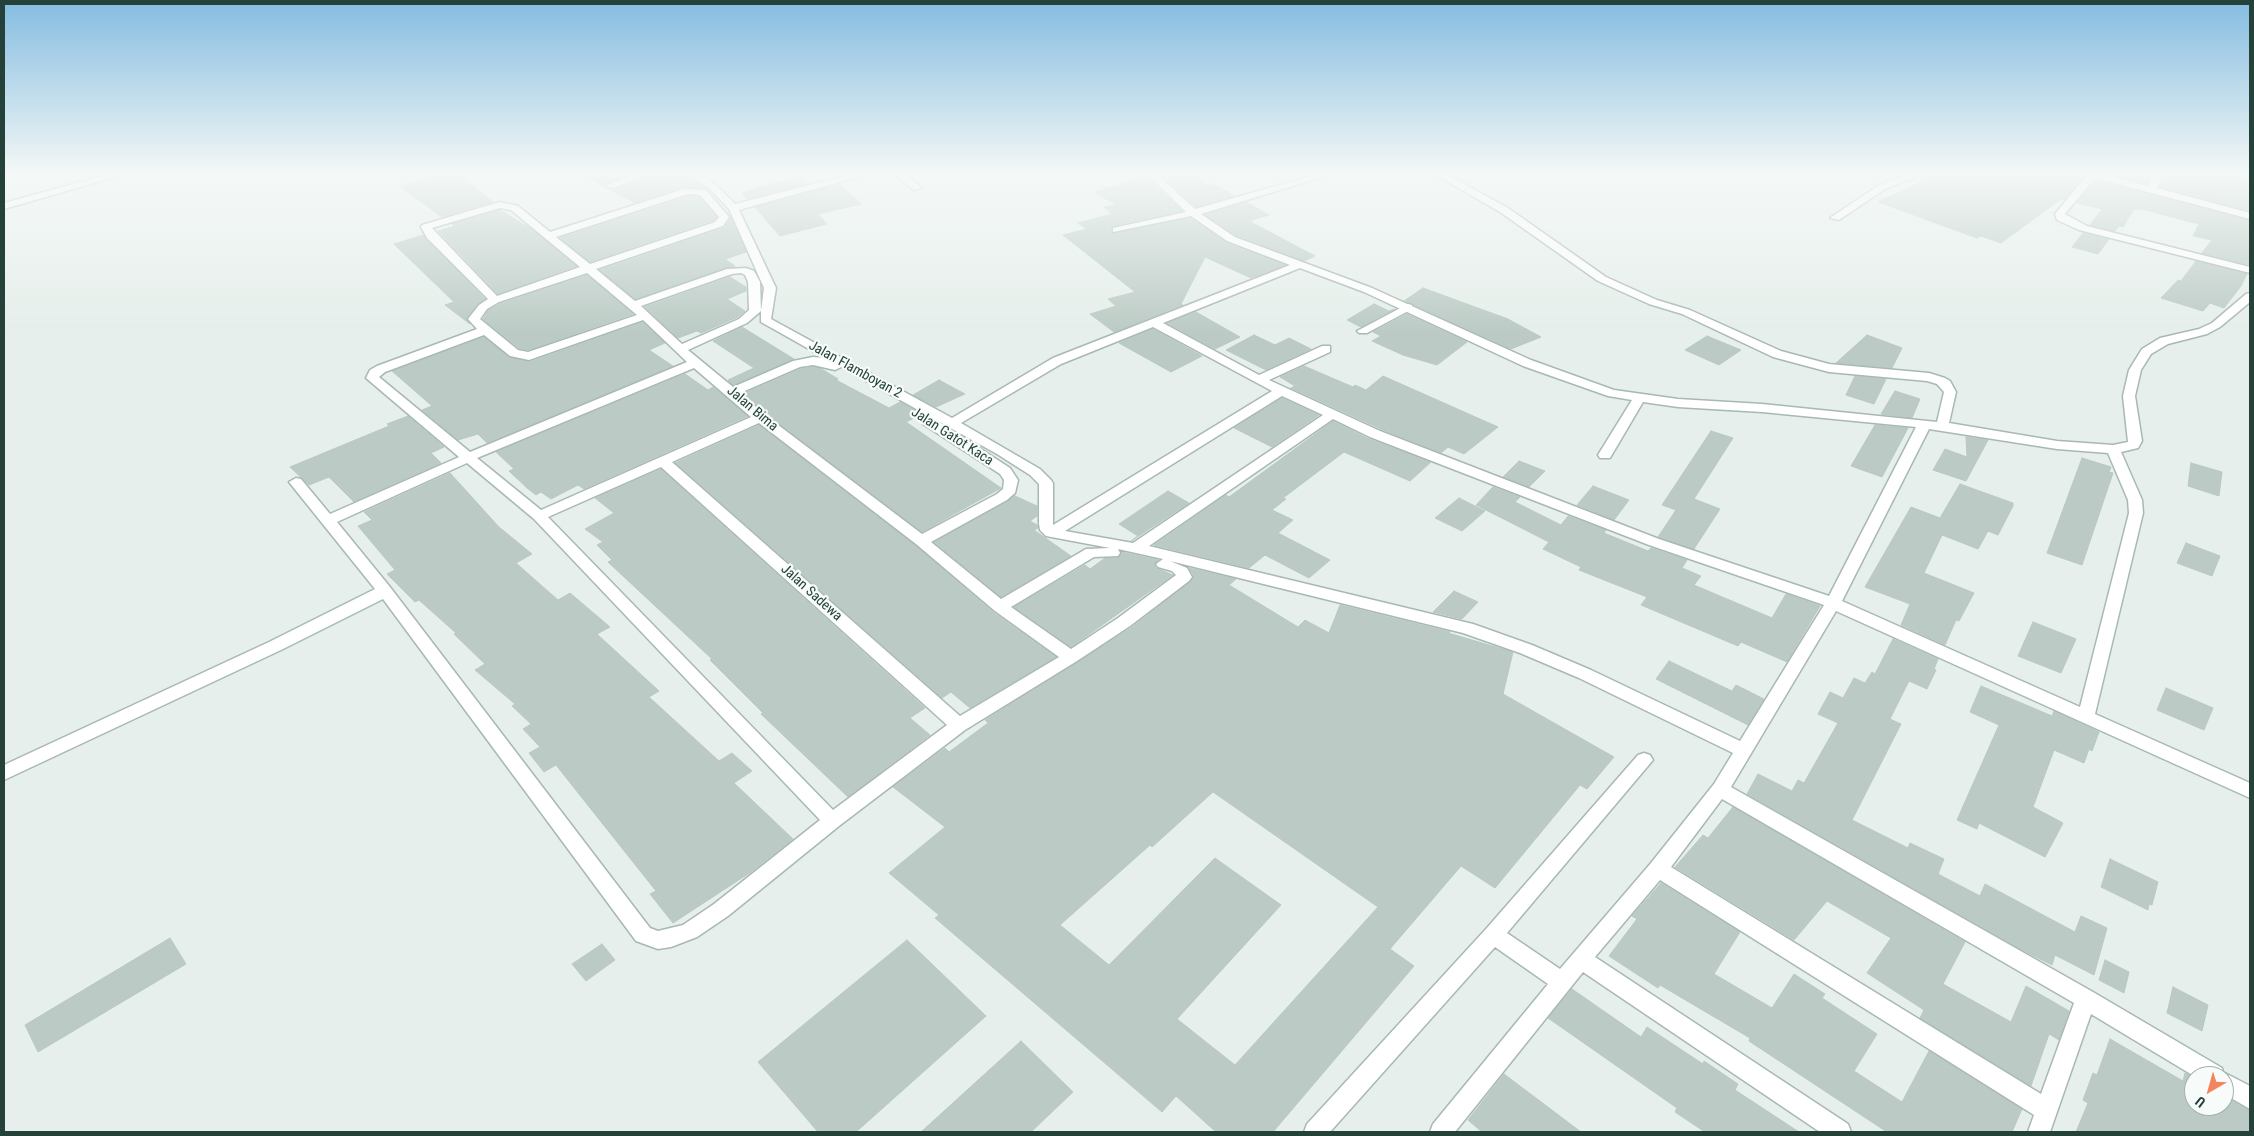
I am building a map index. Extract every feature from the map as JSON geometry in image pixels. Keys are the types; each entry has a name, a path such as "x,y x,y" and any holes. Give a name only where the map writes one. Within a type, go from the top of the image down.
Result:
{"street":[{"name":"Jalan Bima","path":"428,228 426,230 431,236 495,300"},
{"name":"Jalan Bima","path":"539,228 633,305 760,418 921,541 1067,660"},
{"path":"549,236 574,228"},
{"path":"644,316 528,356 514,353 474,319 483,307 495,300 710,228"},
{"name":"Jalan Flamboyan 2","path":"742,228 770,288 766,320 1002,451 1035,472 1046,483 1046,524 1047,530 1050,533"},
{"path":"1117,230 1126,228"},
{"path":"1215,228 1231,239 1408,307 1477,341 1566,378 1612,393 1639,398 1933,426 2026,441 2113,449 2125,448 2133,445 2135,441 2129,396 2135,370 2146,352 2164,341 2192,335 2216,325 2250,296"},
{"path":"1442,1132 1581,959 1658,869 1720,790 1833,603 1933,426 1950,392 1946,384 1929,377 1829,368 1777,354 1686,312 1653,302 1602,279 1530,228"},
{"path":"2083,228 2250,270"},
{"path":"952,423 1057,361 1299,265"},
{"path":"633,305 731,271 742,270 750,273 754,282 755,311 743,320 681,349"},
{"path":"1363,331 1408,307"},
{"path":"1153,322 1259,380 1331,414 1534,497 1654,542 1833,603 2250,790"},
{"path":"485,330 381,369 374,373 372,378 470,457 539,516 832,821"},
{"path":"1259,380 1326,349"},
{"name":"Jalan Gatot Kaca","path":"732,392 797,364 813,360 826,362 944,431 1005,471 1011,480 1010,490 1002,497 921,541"},
{"path":"326,521 470,457 696,363"},
{"path":"1050,533 1281,391"},
{"path":"1605,455 1639,398"},
{"path":"1136,548 1331,414"},
{"path":"539,516 760,418"},
{"path":"2086,718 2136,513 2135,500 2113,449"},
{"name":"Jalan Sadewa","path":"663,461 959,725"},
{"path":"296,482 385,591 643,934 658,940 671,938 690,931 721,910 832,821 959,725 1067,660 1124,622 1180,582 1184,577 1182,571 1170,565 1126,556 1091,552 1000,607"},
{"path":"1050,533 1136,548 1468,628 1526,648 1585,674 1744,751"},
{"path":"4,773 275,646 385,591"},
{"path":"1314,1132 1493,935 1644,760"},
{"path":"1720,790 2086,998 2198,1066"},
{"path":"1658,869 2048,1110"},
{"path":"1493,935 1563,982"},
{"path":"1581,959 1840,1132"},
{"path":"2039,1132 2086,998"},
{"path":"2234,1088 2250,1098"}],"building":[{"path":"448,228 530,228 576,266 498,294 438,231"},
{"path":"590,228 690,228 590,262 560,238"},
{"path":"724,228 735,228 746,252 725,259 735,266 635,299 600,270"},
{"path":"773,228 811,228 780,236"},
{"path":"1086,228 1113,228 1112,233 1138,228 1205,228 1226,243 1285,265 1251,278 1205,257 1181,304 1183,305 1114,332 1090,314 1116,306 1108,299 1135,292 1063,235 1087,229"},
{"path":"1225,228 1262,228 1315,256 1304,261 1236,235"},
{"path":"1950,228 2021,228 2001,243 1981,236 1977,238"},
{"path":"2103,228 2117,228 2115,231"},
{"path":"2197,228 2250,228 2250,265 2202,253 2212,240 2193,236"},
{"path":"2083,233 2109,239 2098,254 2072,247"},
{"path":"423,235 485,299 478,304 467,318 470,324 445,305 454,302 394,244"},
{"path":"2196,261 2247,274 2241,286 2224,308 2210,303 2203,311 2161,298 2178,280 2181,281"},
{"path":"587,275 633,314 528,350 519,348 483,319 488,310 500,304"},
{"path":"730,277 746,287 746,291 727,299 745,311 738,317 701,333 697,331 678,338 645,307"},
{"path":"1423,288 1508,319 1541,337 1511,349 1404,301"},
{"path":"1374,304 1389,311 1395,309 1361,327 1347,320"},
{"path":"1196,312 1240,337 1215,349 1167,323"},
{"path":"1407,314 1467,342 1437,365 1403,355 1372,341 1381,336 1373,332"},
{"path":"643,322 665,343 649,350 673,366 487,443 478,434 458,440 422,410 432,406 392,371 484,337 509,357 530,362"},
{"path":"742,327 794,359 733,385 728,380 754,368 713,341"},
{"path":"1153,329 1202,356 1171,372 1119,343"},
{"path":"1254,335 1275,345 1289,338 1311,349 1266,370 1226,350"},
{"path":"1867,335 1902,348 1892,368 1836,363"},
{"path":"1707,336 1741,350 1719,365 1685,350"},
{"path":"1304,366 1353,387 1355,385 1366,390 1383,376 1498,427 1464,454 1448,447 1441,453 1381,429 1291,388 1295,386 1280,377"},
{"path":"820,368 838,379 836,380 889,408 900,402 922,414 906,422 1001,488 922,532 766,414 743,394 801,369"},
{"path":"685,374 708,390 713,387 748,416 584,489 578,485 551,499 541,492 536,495 527,488 509,471 514,469 496,452"},
{"path":"1855,376 1886,379 1874,404 1846,395"},
{"path":"939,380 965,394 936,407 913,395"},
{"path":"1895,391 1920,399 1912,418 1881,414"},
{"path":"1282,398 1319,415 1272,447 1234,428"},
{"path":"408,416 444,447 431,453 441,463 354,502 329,477 309,485 290,467 389,426 387,424"},
{"path":"1333,421 1369,439 1431,462 1410,481 1344,452 1283,498 1286,499 1272,510 1293,520 1278,533 1330,560 1309,578 1265,555 1249,568 1154,545 1226,495 1229,497"},
{"path":"759,425 915,545 994,613 1056,657 970,708 951,692 942,698 675,463"},
{"path":"1875,425 1908,428 1882,477 1851,466"},
{"path":"1711,431 1733,438 1694,499 1720,509 1694,549 1658,537 1676,510 1662,505"},
{"path":"1966,437 1988,440 1966,481 1933,470 1945,449 1967,457"},
{"path":"2082,458 2111,467 2109,472 2113,473 2082,565 2047,553"},
{"path":"1519,461 1545,471 1529,487 1503,477"},
{"path":"2191,463 2222,472 2219,496 2188,486"},
{"path":"661,469 925,708 910,718 930,735 848,797 761,714 763,713 710,660 712,659 608,562 612,560 597,545 603,542 585,529 614,513 595,498"},
{"path":"450,473 499,527 532,554 516,563 558,600 570,593 610,627 597,634 659,691 649,697 719,761 732,753 752,771 734,783 793,839 751,872 673,923 650,894 656,891 556,765 544,772 529,753 540,747 523,729 531,724 512,706 515,704 475,670 485,664 454,634 456,633 419,600 415,602 387,574 395,570 358,526 372,520 364,512"},
{"path":"1960,484 2013,503 2013,506 1998,535 1988,531 1978,549 1942,535 1924,573 1974,593 1959,621 1956,620 1945,645 1901,625 1910,604 1865,587 1911,507 1940,518"},
{"path":"1593,486 1629,500 1614,520 1577,505"},
{"path":"1493,487 1520,497 1515,502 1561,525 1568,516 1606,530 1604,533 1648,551 1651,548 1687,560 1682,568 1701,576 1694,585 1772,618 1786,594 1820,606 1787,662 1741,642 1738,646 1641,605 1647,597 1579,570 1581,567 1543,549 1549,542 1476,505"},
{"path":"1168,491 1189,503 1131,541 1138,536 1119,524"},
{"path":"1015,496 1037,506 1037,516 1030,521 1037,525 1038,528 1034,530 1071,556 1001,597 934,542"},
{"path":"1459,498 1485,511 1462,531 1435,518"},
{"path":"2186,543 2220,556 2212,576 2177,563"},
{"path":"1121,552 1158,560 1154,564 1156,568 1173,575 1071,647 1014,607 1085,565 1090,569 1105,558 1118,558"},
{"path":"1189,568 1236,579 1229,585 1298,627 1305,620 1329,633 1340,605 1450,632 1448,633 1513,652 1503,694 1614,757 1587,789 1580,785 1495,888 1461,866 1390,949 1414,966 1273,1132 1216,1132 1176,1096 1162,1112 935,918 939,915 889,873 945,827 893,787 945,748 949,752 988,723 985,720 1131,628 1190,582 1194,576","holes":["1213,792 1378,907 1235,1065 1177,1019 1281,905 1215,858 1109,965 1060,925"]},
{"path":"1454,591 1478,602 1462,619 1433,612"},
{"path":"2033,622 2076,639 2061,673 2018,656"},
{"path":"1893,639 1938,659 1934,669 1936,670 1927,689 1909,681 1890,719 1901,724 1852,820 1908,848 1910,843 1944,859 1938,874 1980,896 1985,884 2075,932 2081,916 2107,928 2094,975 2055,955 2052,965 2024,951 1747,794 1758,774 1792,791 1798,780 1804,783 1838,723 1818,714 1830,692 1843,698 1854,678 1865,683 1872,672 1875,674"},
{"path":"1669,661 1732,691 1736,685 1764,699 1748,725 1656,679"},
{"path":"1981,686 2052,716 2054,711 2099,732 2092,751 2089,749 2084,763 2054,750 2033,807 2063,823 2045,857 1979,823 1977,829 1957,820 1999,725 1970,712"},
{"path":"2166,688 2213,708 2204,730 2157,710"},
{"path":"1733,807 1965,942 1943,984 2011,1022 2026,986 2069,1011 2059,1040 2049,1034 2031,1086 1920,1018 1924,1010 1867,973 1891,938 1827,901 1794,940 1675,867 1703,835 1708,838"},
{"path":"2110,859 2158,882 2152,905 2149,904 2148,910 2101,887"},
{"path":"1661,883 1740,932 1714,974 1772,1008 1794,974 1825,994 1822,998 1877,1034 1854,1071 1902,1102 1929,1051 2022,1109 2012,1132 1887,1132 1749,1041 1750,1038 1660,985 1658,988 1609,956 1637,919 1632,916"},
{"path":"170,938 186,964 38,1052 25,1025"},
{"path":"907,940 986,1016 856,1132 818,1132 758,1062"},
{"path":"602,944 615,960 586,981 572,964"},
{"path":"2105,960 2129,972 2124,993 2099,980"},
{"path":"2173,987 2208,1005 2202,1031 2167,1013"},
{"path":"1572,989 1641,1037 1647,1027 1703,1064 1704,1061 1738,1084 1735,1090 1799,1132 1705,1132 1675,1112 1677,1108 1548,1018"},
{"path":"2110,1039 2183,1081 2184,1077 2184,1116 2234,1116 2234,1102 2250,1111 2250,1132 2076,1132 2088,1103 2083,1100 2093,1073 2097,1075"},
{"path":"1021,1041 1073,1092 1031,1132 921,1132"},
{"path":"1504,1074 1581,1132 1482,1132 1468,1120"}]}
